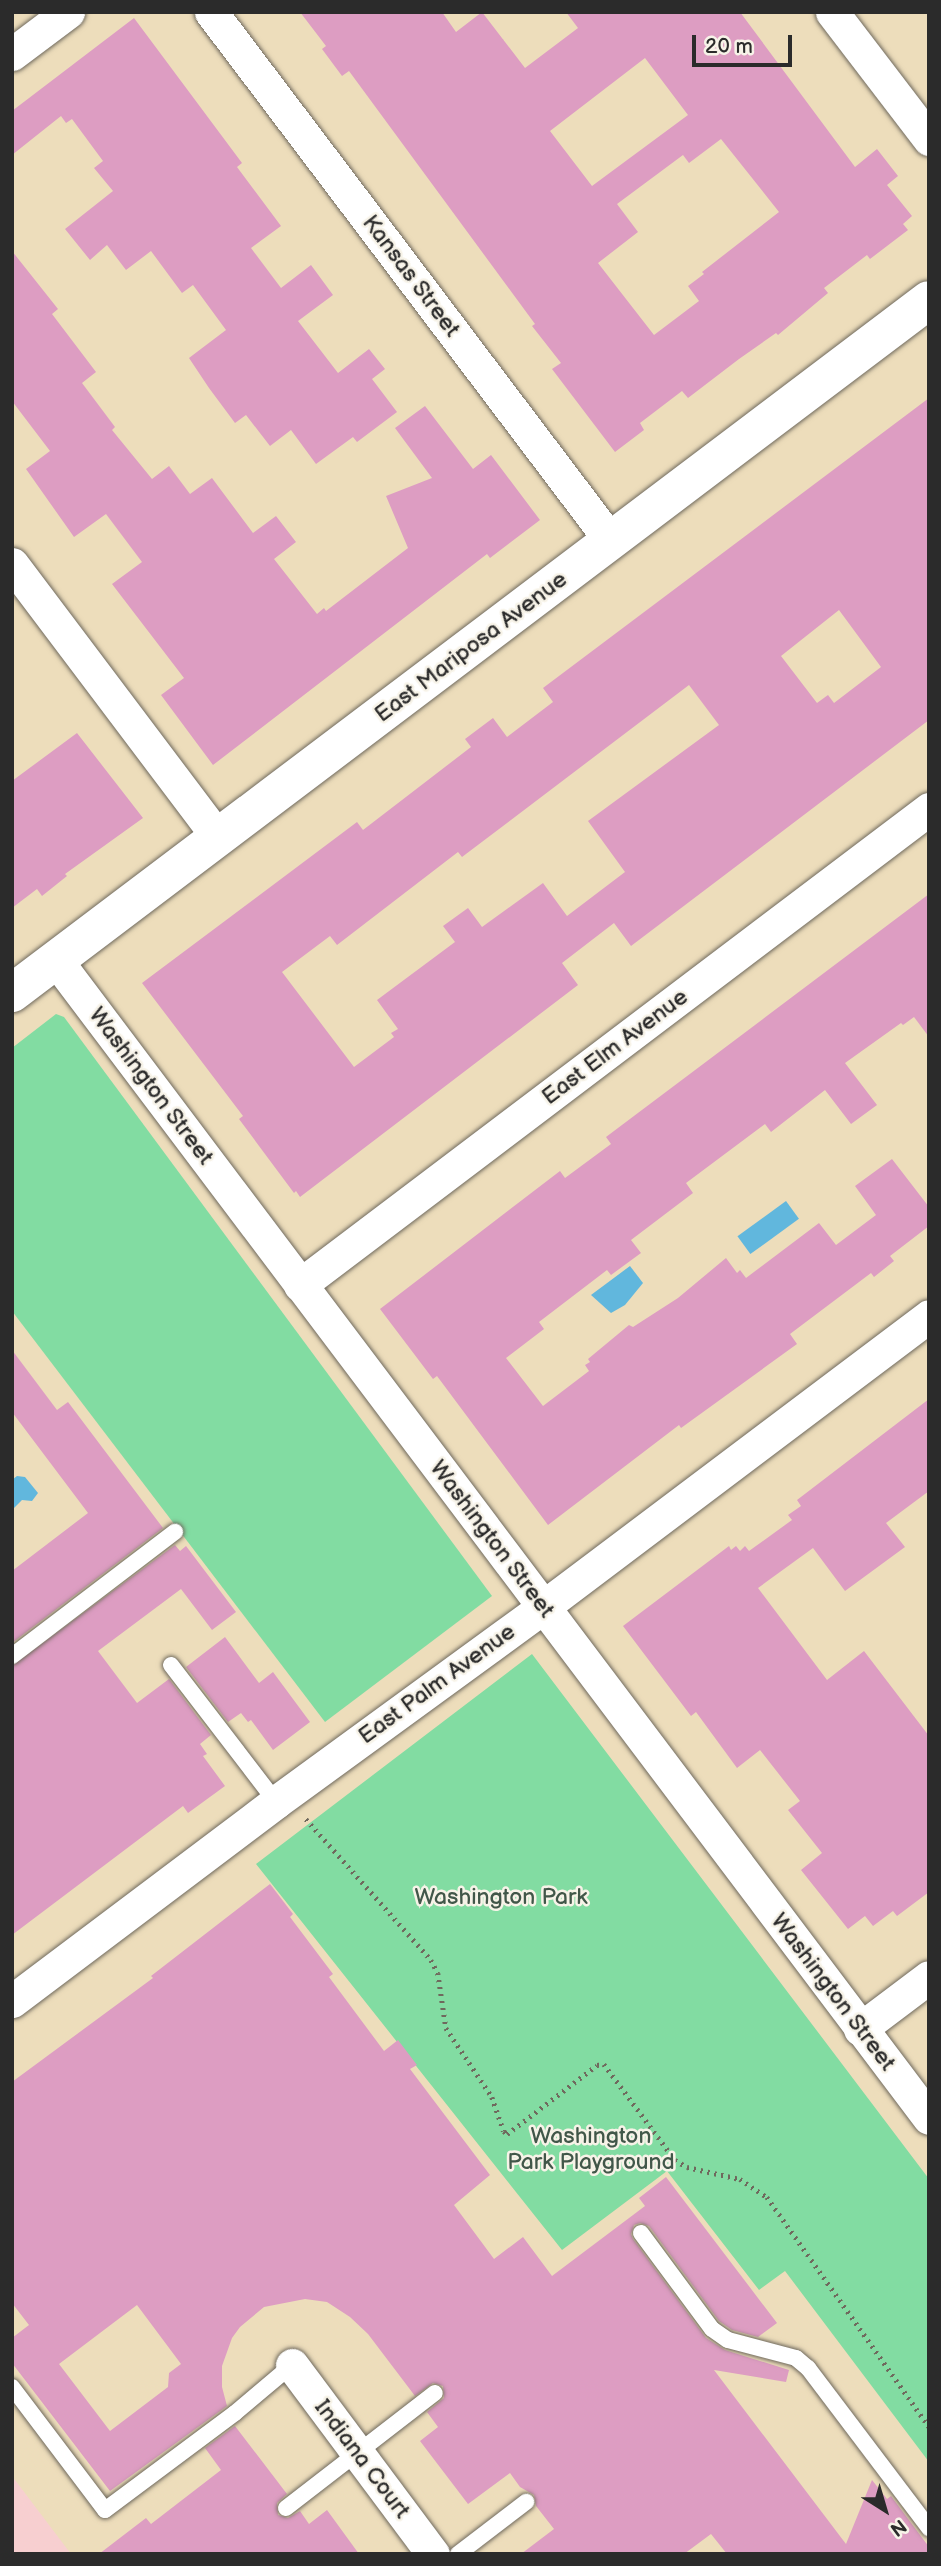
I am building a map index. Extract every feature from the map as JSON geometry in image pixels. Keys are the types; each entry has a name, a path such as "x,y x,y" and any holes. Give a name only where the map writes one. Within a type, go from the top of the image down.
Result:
{"street":[{"path":"12,54 68,12"},
{"name":"Kansas Street","path":"211,12 611,541"},
{"path":"832,12 929,139"},
{"name":"East Mariposa Avenue","path":"12,993 929,300"},
{"path":"12,564 218,837"},
{"name":"East Elm Avenue","path":"300,1285 929,809"},
{"name":"Washington Street","path":"56,960 929,2118"},
{"name":"East Palm Avenue","path":"12,2001 276,1802 543,1607 929,1316"},
{"path":"860,2029 929,1977"},
{"name":"Indiana Court","path":"292,2365 433,2554"}],"lane":[{"path":"12,1656 175,1532"},
{"path":"171,1665 276,1802"},
{"path":"640,2233 712,2329 728,2340 796,2358 808,2368 929,2528"},
{"path":"12,2387 105,2510 235,2413 292,2365"},
{"path":"286,2508 435,2393"},
{"path":"458,2554 526,2502"}],"path":[{"path":"305,1818 431,1960 438,1973 446,2028 492,2097 504,2132 507,2134 597,2065 604,2064 676,2160 687,2167 720,2172 740,2179 767,2197 929,2427"}],"shaded area":[{"path":"12,2476 71,2554 12,2554"}],"green space":[{"path":"56,1014 64,1017 492,1596 325,1722 12,1311 12,1048"},
{"name":"Washington Park","path":"532,1654 929,2179 929,2462 785,2271 759,2290 667,2171 562,2250 256,1864"}],"water":[{"path":"786,1201 799,1219 750,1254 737,1236"},
{"path":"630,1266 643,1283 625,1305 611,1313 591,1295"},
{"path":"17,1476 25,1477 38,1493 32,1501 22,1500 12,1510 12,1480"}],"building":[{"path":"300,12 442,12 456,32 482,12 525,68 578,28 566,12 740,12 855,167 877,149 898,176 887,185 912,216 903,224 908,230 870,259 867,255 824,288 828,293 778,335 776,333 688,398 682,391 640,423 644,430 615,452 552,369 561,363 532,326 535,324 349,71 342,76 322,49 326,46","holes":["645,58 688,115 592,186 550,131","721,139 779,212 702,272 704,274 688,286 699,301 654,335 598,263 638,232 617,204 683,155 689,163"]},
{"path":"134,18 242,163 237,167 281,226 251,248 281,288 311,265 333,295 298,321 338,373 369,349 385,369 372,379 397,412 357,442 353,437 316,464 291,430 270,446 246,415 235,423 209,388 189,358 226,330 193,285 182,293 151,251 126,270 107,245 90,260 65,229 113,191 94,168 103,161 72,119 66,123 61,116 12,155 12,111"},
{"path":"12,251 58,309 52,314 96,372 82,383 115,427 112,430 152,479 169,466 190,494 212,478 253,533 276,516 296,542 274,559 317,614 324,608 326,611 408,548 386,496 432,478 395,428 425,406 473,469 491,455 540,520 490,558 487,554 213,765 161,695 184,678 112,584 142,562 106,514 74,537 26,469 50,451 12,401"},
{"path":"929,398 929,720 631,946 614,923 562,963 578,985 300,1197 296,1191 294,1193 239,1119 243,1116 142,983 357,822 363,830 471,747 465,739 493,718 507,737 553,702 543,688","holes":["839,610 881,667 834,703 828,695 817,703 781,656","689,685 719,725 588,821 625,872 567,916 543,883 482,927 468,908 443,926 455,942 377,1000 398,1029 391,1033 394,1037 354,1067 282,972 330,936 337,945 458,852 462,857"]},
{"path":"77,733 143,818 65,874 67,876 42,896 37,889 12,908 12,781"},
{"path":"929,894 929,1037 914,1017 903,1025 901,1023 845,1063 877,1105 851,1124 825,1090 771,1132 765,1124 686,1183 693,1193 631,1240 641,1253 611,1275 607,1270 539,1322 544,1329 506,1358 543,1406 589,1371 585,1365 590,1362 588,1359 629,1325 633,1327 678,1298 726,1258 737,1273 740,1270 746,1278 819,1223 836,1245 876,1215 855,1186 892,1159 929,1207 929,1226 890,1256 894,1261 874,1277 871,1273 790,1334 797,1344 681,1428 679,1425 548,1525 437,1376 433,1379 380,1309 560,1171 565,1178 611,1144 606,1137"},
{"path":"12,1350 57,1410 68,1402 163,1528 12,1643 12,1571 88,1513 12,1412"},
{"path":"929,1399 929,1491 886,1523 905,1547 845,1591 813,1548 758,1588 827,1680 864,1651 929,1736 929,1892 897,1916 893,1911 873,1926 865,1916 848,1929 801,1870 822,1853 788,1810 800,1801 760,1750 737,1768 696,1712 691,1716 623,1626 729,1546 731,1550 736,1546 740,1551 745,1546 749,1551 792,1520 788,1515 801,1506 797,1500"},
{"path":"175,1545 180,1551 186,1546 236,1612 212,1630 181,1589 98,1651 137,1703 169,1679 211,1735 200,1744 207,1754 203,1756 225,1786 188,1813 183,1806 12,1935 12,1666"},
{"path":"225,1637 259,1683 273,1672 310,1722 273,1750 251,1720 248,1722 241,1713 228,1722 186,1667"},
{"path":"270,1884 293,1914 290,1917 333,1974 329,1977 384,2051 398,2040 417,2065 410,2069 490,2175 454,2205 494,2259 523,2237 552,2276 645,2206 639,2198 666,2177 777,2323 758,2337 732,2330 719,2321 649,2226 640,2223 634,2225 631,2234 633,2239 706,2338 725,2350 789,2370 786,2382 714,2370 846,2544 872,2480 887,2499 891,2496 929,2547 929,2554 727,2554 711,2534 684,2554 521,2554 554,2529 536,2506 534,2495 520,2487 510,2473 468,2504 420,2441 438,2427 427,2412 444,2398 443,2386 433,2383 415,2396 368,2334 350,2317 327,2302 305,2299 264,2307 240,2327 232,2338 222,2366 222,2387 227,2406 110,2491 12,2363 12,2338 29,2325 12,2303 12,2082 153,1978 151,1976","holes":["137,2305 181,2364 169,2373 168,2387 110,2431 59,2364"]},
{"path":"235,2426 287,2494 277,2503 278,2515 288,2518 300,2511 309,2524 327,2510 359,2554 99,2554 146,2518 151,2524 221,2470 205,2448"}],"park label":[{"name":"Washington Park Playground","path":"591,2149"}]}
